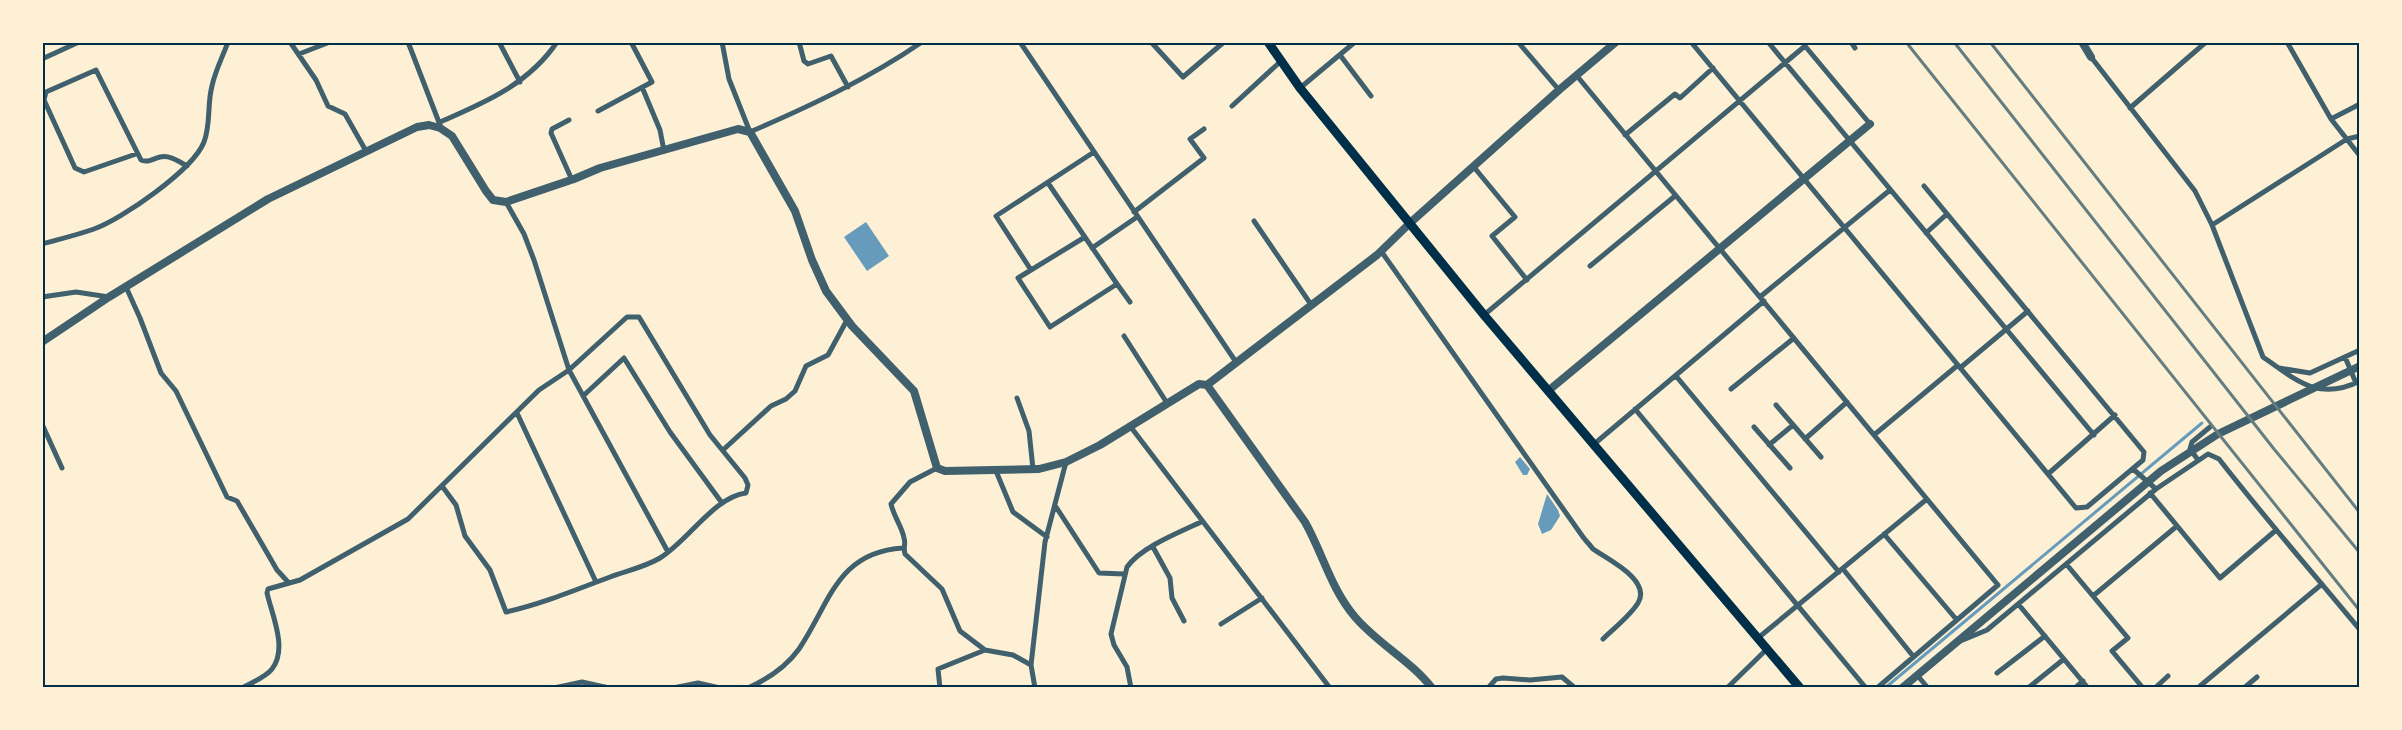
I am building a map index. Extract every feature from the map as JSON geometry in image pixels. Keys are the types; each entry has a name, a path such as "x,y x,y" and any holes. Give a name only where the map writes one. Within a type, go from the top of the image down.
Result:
{"main road":[{"path":"1268,42 1300,88 1484,315 1800,688"}],"street":[{"path":"42,59 79,42"},
{"path":"42,244 95,229 110,221 164,186 187,166 203,145 209,118 212,86 228,42"},
{"path":"290,42 316,80 328,106 345,114 366,151"},
{"path":"299,54 330,42"},
{"path":"408,42 440,125 452,136 493,200 506,202 572,180 600,168 738,129 750,132 815,104 848,87 922,42"},
{"path":"499,42 520,82"},
{"path":"42,342 110,297 268,199 417,127 440,125 520,82 548,56 557,42"},
{"path":"598,111 652,82 631,42"},
{"path":"722,42 729,79 750,132 795,210 818,276 846,320 914,391 937,468"},
{"path":"799,42 804,61 808,64 830,56 848,87"},
{"path":"1020,42 1236,362"},
{"path":"1151,42 1183,77 1224,42"},
{"path":"1300,88 1355,42"},
{"path":"1518,42 1558,90"},
{"path":"937,468 944,471 996,471 1033,469 1066,462 1199,384 1207,385 1381,251 1558,90 1616,42"},
{"path":"1691,42 2076,508 2087,507 2143,460 2144,452 2116,415 1924,186"},
{"path":"1768,42 2094,435"},
{"path":"1851,42 1855,48"},
{"path":"2082,42 2091,57 2195,191 2212,225 2263,357 2279,368 2282,373 2303,384 2329,390 2344,389 2358,382 2345,357"},
{"path":"2130,108 2206,42"},
{"path":"2287,42 2331,119 2360,156"},
{"path":"1484,315 1807,44 1870,124 1548,391"},
{"path":"1340,55 1371,96"},
{"path":"1232,106 1281,61"},
{"path":"1625,135 1675,94 1680,98 1713,68"},
{"path":"136,154 84,172 75,168 44,100 46,92 96,70 136,154 141,160 147,162 161,157 171,157 187,166"},
{"path":"1577,76 1998,585 1877,688"},
{"path":"642,88 660,130 664,151"},
{"path":"2331,119 2360,104"},
{"path":"569,120 550,132 572,180"},
{"path":"1092,248 1204,158 1190,139 1204,128"},
{"path":"2212,225 2347,139 2360,136"},
{"path":"1031,270 996,216 1094,152"},
{"path":"1473,166 1515,216 1492,236 1527,280"},
{"path":"1048,182 1130,302"},
{"path":"1593,445 1676,376 1762,299 1890,190"},
{"path":"1590,266 1675,196"},
{"path":"506,202 524,234 534,260 569,370 668,552"},
{"path":"1926,233 1947,214"},
{"path":"1254,221 1312,306"},
{"path":"1085,237 1018,278 1050,328 1118,284"},
{"path":"1381,251 1583,538 1594,549 1633,578 1639,586 1641,593 1638,603 1603,639"},
{"path":"126,287 161,373 176,391 227,497 236,501 277,570 288,582"},
{"path":"42,296 76,292 110,297"},
{"path":"1874,435 2028,311"},
{"path":"242,688 272,671 279,657 279,643 267,593 272,587 300,580 408,519 539,390 569,370 627,317 640,317 710,435 745,478 748,485 746,493 734,495 722,504 659,559 536,606 506,612 490,570 465,536 456,505 442,486"},
{"path":"723,450 771,406 786,400 795,391 806,366 828,355 846,320"},
{"path":"1124,336 1167,404"},
{"path":"1731,389 1794,338"},
{"path":"2279,368 2310,373 2360,350"},
{"path":"584,396 624,358 670,432 722,504"},
{"path":"1902,688 2139,489 2182,457 2218,434 2360,366"},
{"path":"1676,376 1914,656"},
{"path":"1207,385 1305,522 1318,544 1339,596 1366,628 1406,660 1432,688"},
{"path":"1017,398 1029,431 1033,469"},
{"path":"1805,439 1847,402"},
{"path":"1776,405 1821,457"},
{"path":"1635,409 1866,688"},
{"path":"517,413 596,582"},
{"path":"2048,474 2116,415"},
{"path":"42,424 62,468"},
{"path":"1769,445 1793,425"},
{"path":"1130,426 1201,522 1262,598 1330,688"},
{"path":"1754,426 1790,468"},
{"path":"2198,460 2190,449 2192,442 2210,427"},
{"path":"1955,643 1973,638 1987,630 2067,565 2150,493 2208,454 2219,459 2275,531 2360,630"},
{"path":"1035,688 1031,665 1047,537 1066,462"},
{"path":"937,468 910,482 891,504 894,518 905,539 903,548 909,559 942,589 960,631 985,650 1013,654 1031,665"},
{"path":"2133,469 2156,489"},
{"path":"996,471 1013,512 1047,537"},
{"path":"2150,493 2220,578 2275,531"},
{"path":"1758,638 1927,499"},
{"path":"1056,506 1099,573 1124,574"},
{"path":"1131,688 1127,667 1114,645 1111,634 1112,622 1118,608 1124,574 1131,560 1201,522"},
{"path":"2093,596 2177,526"},
{"path":"1884,534 1956,620"},
{"path":"1153,547 1170,578 1172,598 1184,621"},
{"path":"748,688 766,680 798,650 834,585 847,571 870,555 888,549 903,548"},
{"path":"2067,565 2128,638 2112,651 2143,688"},
{"path":"2201,688 2200,686 2322,584"},
{"path":"1221,624 1262,598"},
{"path":"2019,605 2088,688"},
{"path":"1996,673 2045,636"},
{"path":"1727,688 1767,649"},
{"path":"940,688 938,669 985,650"},
{"path":"2028,688 2064,659"},
{"path":"1917,675 1928,688"},
{"path":"2155,688 2168,676"},
{"path":"1488,688 1493,681 1503,678 1530,680 1562,677 1575,688"},
{"path":"2244,688 2257,677"},
{"path":"2075,688 2083,681"},
{"path":"554,688 582,682 609,688"},
{"path":"673,688 698,683 720,688"}],"water":[{"path":"866,222 889,256 867,271 844,237"},
{"path":"1520,457 1530,469 1527,475 1523,475 1515,462"},
{"path":"1547,494 1560,516 1551,530 1542,534 1538,524"}],"waterway":[{"path":"1885,688 2202,423"}],"railway":[{"path":"1906,42 2360,611"},
{"path":"1954,42 2274,449 2360,553"},
{"path":"1990,42 2360,513"}]}
